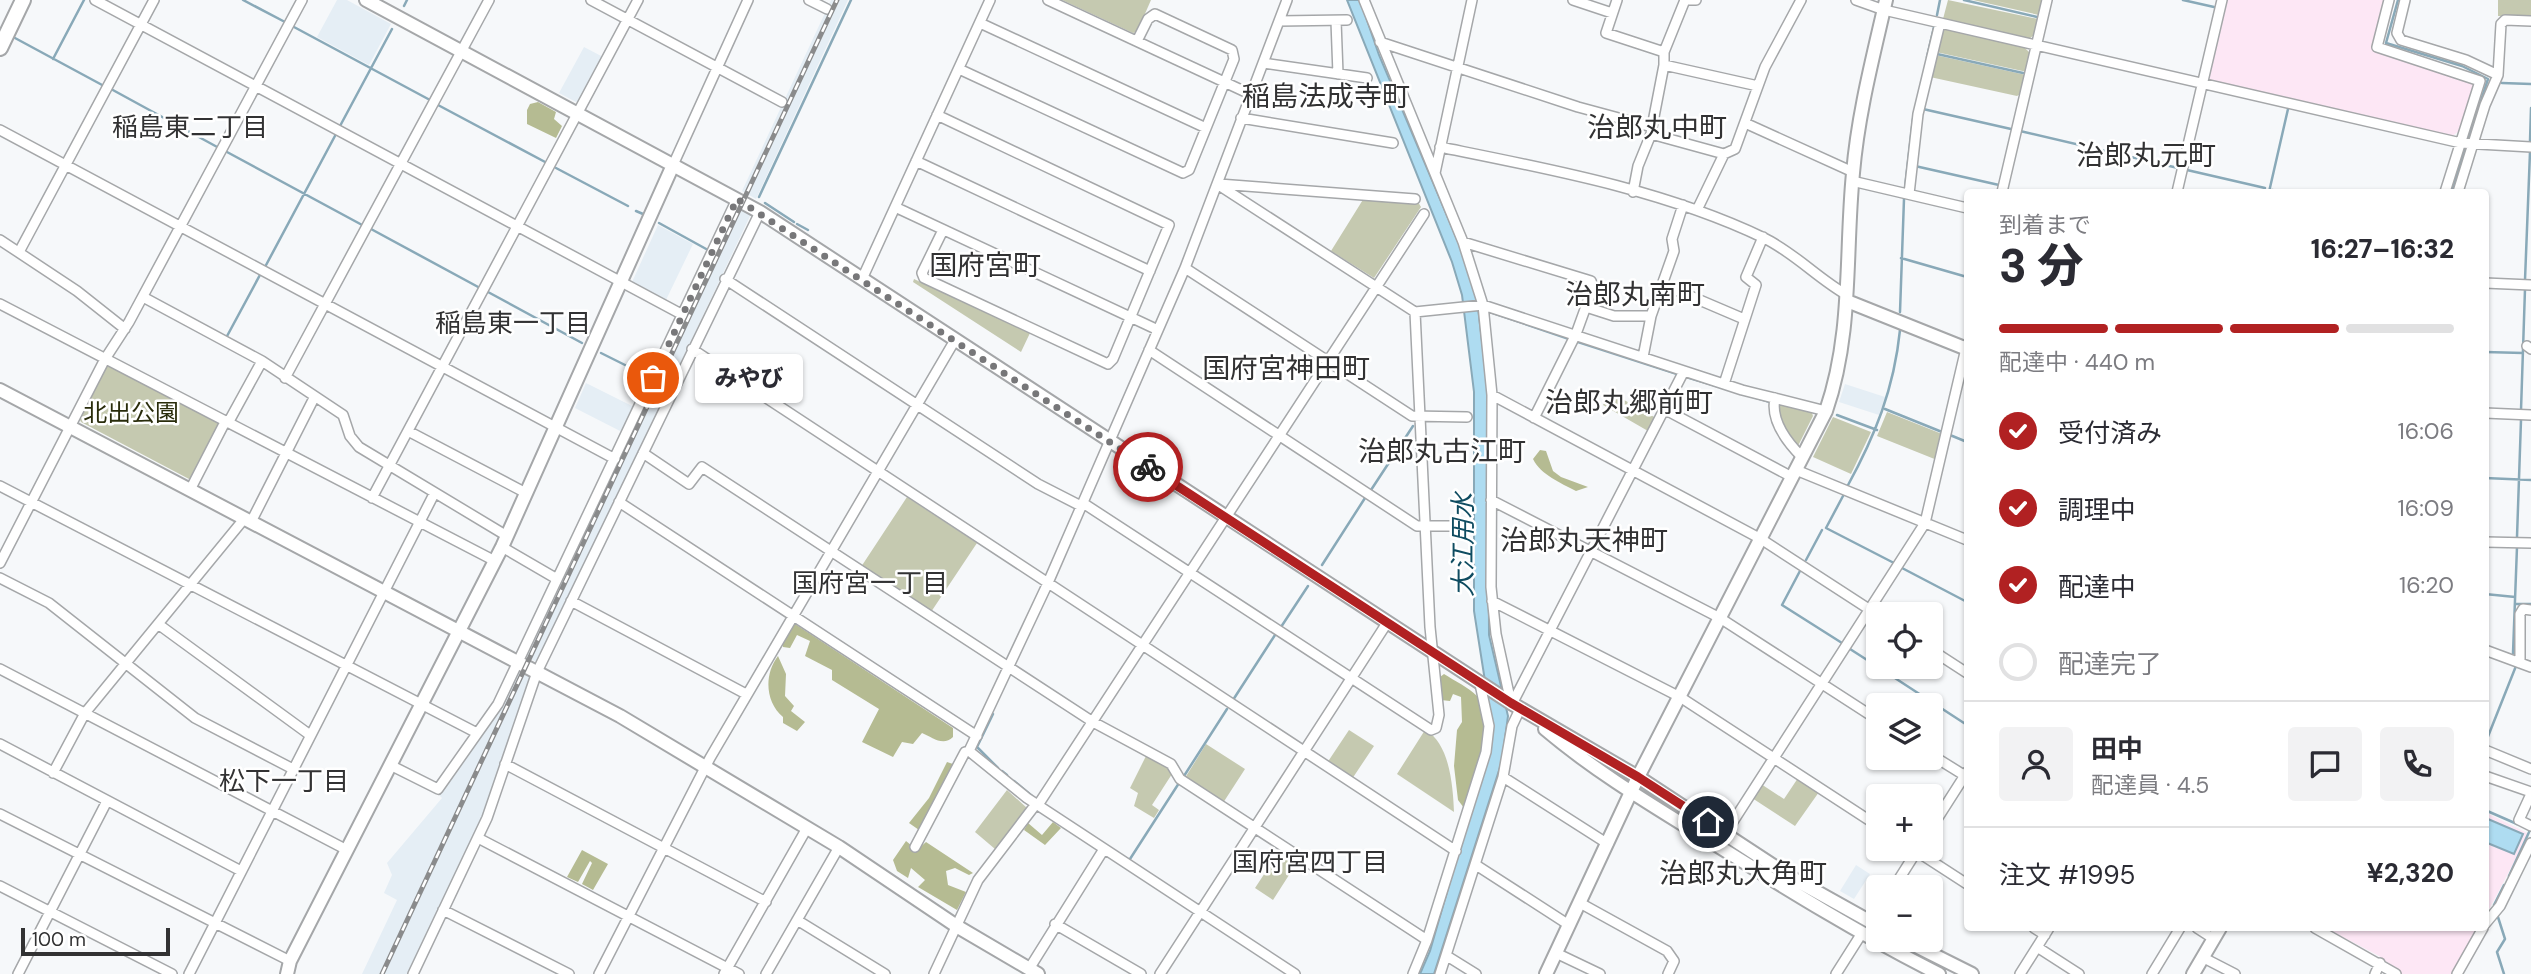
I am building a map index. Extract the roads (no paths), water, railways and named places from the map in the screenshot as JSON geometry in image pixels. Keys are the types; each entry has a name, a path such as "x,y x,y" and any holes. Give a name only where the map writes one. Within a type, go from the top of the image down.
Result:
{"main road":[{"path":"0,48 3,36 23,0"}],"street":[{"path":"95,0 682,315"},
{"path":"19,252 154,0"},
{"path":"0,563 69,426 143,297 302,0"},
{"path":"366,0 760,212 1481,685 1638,777 1725,834 1866,915"},
{"path":"285,378 489,0"},
{"path":"591,0 782,102"},
{"path":"372,498 638,0"},
{"path":"0,814 215,923 288,967 505,542 748,0"},
{"path":"809,0 827,9"},
{"path":"862,279 990,0"},
{"path":"1048,0 1250,94"},
{"path":"970,751 1047,585 1185,268 1287,0"},
{"path":"1364,0 1463,242 1483,305 1492,395 1492,601 1515,706 1575,755 1632,793 1862,933 1939,974"},
{"path":"1434,174 1472,0"},
{"path":"1573,0 1612,13"},
{"path":"1618,0 1606,33 1664,52"},
{"path":"1633,192 1638,166 1652,130 1664,52 1685,0 1696,0"},
{"path":"1697,210 1724,154 1735,149 1758,86 1801,0"},
{"path":"1856,0 1885,5 1940,23 2465,144 2531,147"},
{"path":"2003,189 2047,0"},
{"path":"2179,189 2222,0"},
{"path":"2389,0 2377,47 2464,73 2480,81 2465,144 2459,189"},
{"path":"2405,0 2397,33 2401,40 2466,60 2498,75"},
{"path":"1546,974 1638,777 1826,411 1842,359 1852,176 1867,85 1885,5"},
{"path":"959,69 1183,173 1189,170 1225,82 1234,58 1232,50 1155,14 1148,19 1137,41"},
{"path":"1279,21 1347,20"},
{"path":"2446,189 2498,75 2501,24 2505,20 2531,21"},
{"path":"1336,21 1338,74"},
{"path":"980,23 1206,128"},
{"path":"1909,194 1918,114 1940,23"},
{"path":"1380,42 1724,154"},
{"path":"1263,63 1367,78"},
{"path":"1664,65 1758,86"},
{"path":"937,115 1170,225 1113,359 1108,364 924,278 922,273 943,230"},
{"path":"1241,118 1393,143"},
{"path":"1745,123 1852,176 1964,207"},
{"path":"0,130 615,459"},
{"path":"1440,148 1527,165 1697,210 1792,252 1847,298 1964,346"},
{"path":"916,161 1150,271"},
{"path":"1217,184 1415,198"},
{"path":"1217,184 1415,312 1483,305 1724,384 1826,411"},
{"path":"390,765 438,789 498,704 737,199"},
{"path":"1643,357 1651,316 1674,251 1672,239 1683,205"},
{"path":"895,207 1158,330"},
{"path":"413,974 478,838 537,672 725,279 760,212"},
{"path":"934,974 978,880 1037,805 1093,722 1424,214"},
{"path":"1724,384 1756,285 1746,277 1763,237"},
{"path":"0,240 77,291 125,329"},
{"path":"1463,242 1591,281 1586,307 1576,334 1534,418"},
{"path":"1185,268 1419,418 1466,417"},
{"path":"725,279 1038,484 1082,505 1431,730 1439,723 1439,715 1424,527 1415,312"},
{"path":"2489,283 2531,285"},
{"path":"1662,284 1744,319"},
{"path":"143,297 262,361 343,415 350,436 359,447 557,579"},
{"path":"0,304 495,561"},
{"path":"1586,307 1614,316 1651,316"},
{"path":"599,974 746,694 955,340"},
{"path":"692,349 1455,851"},
{"path":"1149,350 1417,526 1466,526"},
{"path":"1879,602 1925,523 1964,360"},
{"path":"190,490 262,361"},
{"path":"1440,974 1503,776 1515,706 1550,631 1684,371"},
{"path":"0,390 620,716 839,847 958,927 1033,971 1055,924 1104,849"},
{"path":"1492,395 1761,539 1866,607"},
{"path":"53,774 85,713 189,585 247,520 314,398"},
{"path":"1774,398 1779,426 1786,439 1802,457"},
{"path":"1664,409 1794,473 1964,539"},
{"path":"2489,413 2531,415"},
{"path":"408,431 526,493"},
{"path":"643,453 689,484 702,467 1093,722 1171,764 1180,779 1427,940"},
{"path":"0,486 477,733"},
{"path":"189,974 434,495"},
{"path":"1491,500 1720,618 1866,712"},
{"path":"619,502 976,736"},
{"path":"2489,542 2531,543"},
{"path":"0,578 50,603 124,665 195,718 293,769"},
{"path":"572,601 746,694"},
{"path":"1492,601 1680,696 1866,818"},
{"path":"2520,663 2520,614 2523,610 2531,610"},
{"path":"1725,834 1822,684 1866,622"},
{"path":"158,624 310,735"},
{"path":"1160,974 1387,624"},
{"path":"2489,651 2531,667"},
{"path":"1943,657 1964,671"},
{"path":"0,669 346,850"},
{"path":"1413,974 1427,940 1486,752 1489,726 1481,685"},
{"path":"0,744 106,803 241,871"},
{"path":"970,751 1037,805 1295,974"},
{"path":"915,848 965,752 970,751"},
{"path":"2489,752 2531,769"},
{"path":"1943,762 1964,774"},
{"path":"505,764 666,846 766,902"},
{"path":"1503,776 1608,844"},
{"path":"2489,777 2531,793 2519,820 2531,826"},
{"path":"1943,810 1964,778"},
{"path":"18,974 106,803"},
{"path":"726,971 807,828"},
{"path":"478,838 629,916 726,971 739,974"},
{"path":"2489,920 2500,906 2531,843"},
{"path":"766,974 839,847"},
{"path":"1932,861 1964,882"},
{"path":"1476,865 1569,925"},
{"path":"0,886 172,974"},
{"path":"1580,903 1667,951 1674,961 1668,974"},
{"path":"443,910 569,974"},
{"path":"797,920 885,974"},
{"path":"1055,924 1141,974"},
{"path":"2020,974 2047,931"},
{"path":"2152,974 2178,931"},
{"path":"2321,931 2380,962 2396,974"},
{"path":"2457,974 2481,931"},
{"path":"1836,974 1862,933"},
{"path":"2193,974 2217,933"},
{"path":"2037,947 2079,974"},
{"path":"1928,952 1972,974"},
{"path":"1556,953 1600,974"},
{"path":"1447,956 1476,974"},
{"path":"2202,957 2235,974"},
{"path":"2375,974 2380,962"}],"water":[{"path":"1347,0 1360,0 1379,55 1462,251 1477,300 1488,390 1489,635 1508,716 1502,761 1434,974 1420,974 1430,951 1493,732 1474,611 1474,392 1462,295 1452,262"},
{"path":"2489,819 2523,834 2514,854 2489,844"}],"waterway":[{"path":"53,59 84,0"},
{"path":"243,0 285,22"},
{"path":"404,6 407,0"},
{"path":"759,197 851,0"},
{"path":"1937,15 1940,0"},
{"path":"1964,0 2037,17"},
{"path":"2183,0 2214,7"},
{"path":"2398,0 2386,43 2462,66 2488,79 2452,189"},
{"path":"294,27 430,100"},
{"path":"1927,57 1934,27"},
{"path":"340,126 392,29"},
{"path":"15,38 104,86"},
{"path":"1937,54 2023,73"},
{"path":"2502,83 2531,84"},
{"path":"111,89 219,148"},
{"path":"438,105 547,163"},
{"path":"2530,141 2531,108"},
{"path":"1923,109 2011,129"},
{"path":"2270,189 2288,109"},
{"path":"1905,188 1913,119"},
{"path":"2020,131 2178,168"},
{"path":"265,267 336,134"},
{"path":"227,152 364,226"},
{"path":"2525,280 2530,152"},
{"path":"1915,166 1999,185"},
{"path":"556,168 628,206"},
{"path":"2187,170 2265,188"},
{"path":"1900,312 1904,199"},
{"path":"765,203 794,222"},
{"path":"636,211 643,214"},
{"path":"659,223 708,250"},
{"path":"797,224 808,230"},
{"path":"371,229 480,288"},
{"path":"1901,258 1964,276"},
{"path":"226,338 261,273"},
{"path":"2521,410 2525,289"},
{"path":"488,292 582,343"},
{"path":"1490,312 1569,339"},
{"path":"1847,487 1882,412 1893,372 1900,330"},
{"path":"1578,342 1677,374"},
{"path":"2489,352 2523,353"},
{"path":"601,353 649,377"},
{"path":"1686,377 1770,402"},
{"path":"1885,409 1942,432"},
{"path":"1837,415 1877,430"},
{"path":"2517,537 2521,420"},
{"path":"1371,490 1413,426"},
{"path":"1950,435 1964,441"},
{"path":"2489,478 2531,480"},
{"path":"1843,496 1826,528 1894,563"},
{"path":"1322,565 1365,498"},
{"path":"1806,560 1822,530"},
{"path":"2513,653 2517,547"},
{"path":"1902,568 1964,600"},
{"path":"1801,569 1782,605 1842,643"},
{"path":"1281,627 1308,586"},
{"path":"2489,594 2515,597"},
{"path":"2515,604 2531,604"},
{"path":"1233,700 1275,635"},
{"path":"1850,649 1866,659"},
{"path":"2489,734 2516,666"},
{"path":"1896,679 1964,723"},
{"path":"1184,776 1227,709"},
{"path":"993,714 977,747 998,768"},
{"path":"1002,771 1007,775"},
{"path":"1014,781 1032,796"},
{"path":"1130,859 1179,783"},
{"path":"2489,812 2517,824"},
{"path":"2509,876 2530,830"},
{"path":"2494,905 2504,885"},
{"path":"2497,914 2505,939 2497,952 2504,974"}],"railway":[{"path":"382,974 837,0"}],"place":[{"name":"みやび","path":"653,378"}],"district":[{"name":"稲島法成寺町","path":"1326,96"},
{"name":"稲島東二丁目","path":"190,127"},
{"name":"治郎丸中町","path":"1657,127"},
{"name":"治郎丸元町","path":"2146,155"},
{"name":"国府宮町","path":"985,265"},
{"name":"治郎丸南町","path":"1635,294"},
{"name":"稲島東一丁目","path":"513,323"},
{"name":"国府宮神田町","path":"1286,368"},
{"name":"治郎丸郷前町","path":"1629,402"},
{"name":"治郎丸古江町","path":"1442,451"},
{"name":"治郎丸天神町","path":"1584,540"},
{"name":"国府宮一丁目","path":"870,583"},
{"name":"松下一丁目","path":"284,781"},
{"name":"国府宮四丁目","path":"1310,862"},
{"name":"治郎丸大角町","path":"1743,873"}],"park label":[{"name":"北出公園","path":"131,413"}],"water label":[{"name":"大江用水","path":"1463,545"}]}
